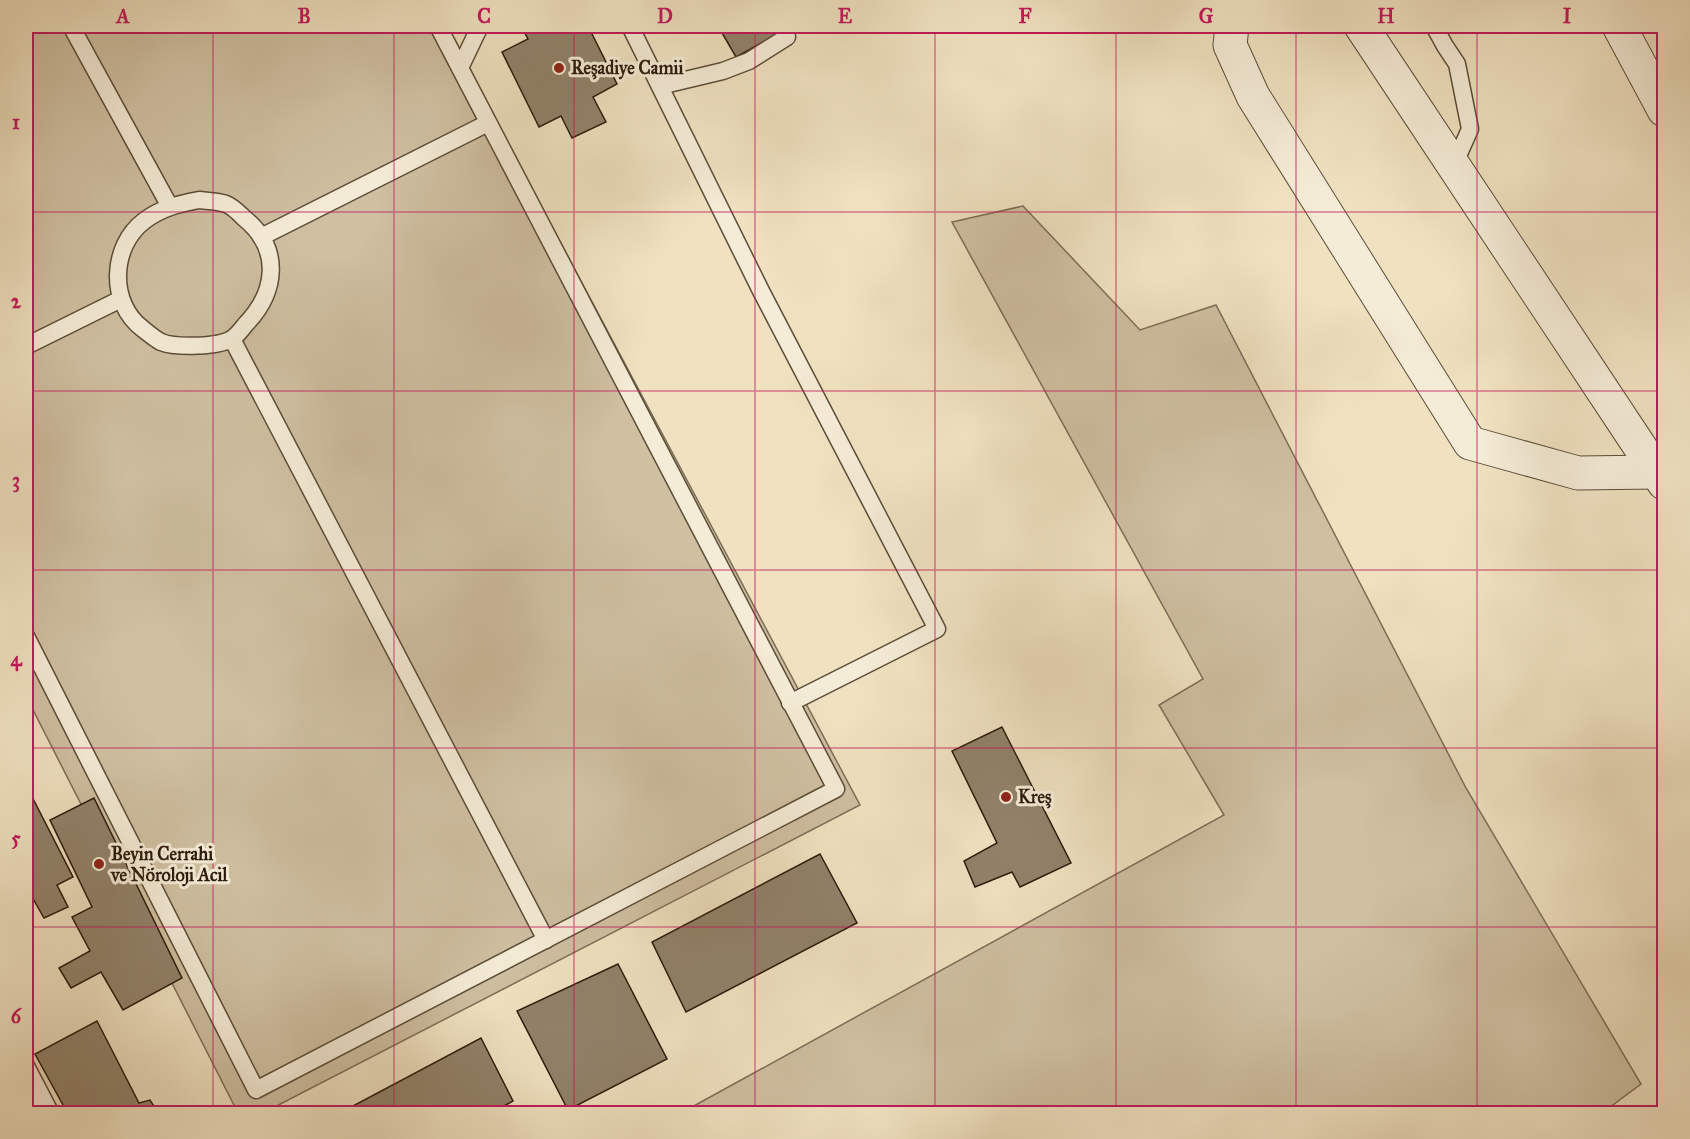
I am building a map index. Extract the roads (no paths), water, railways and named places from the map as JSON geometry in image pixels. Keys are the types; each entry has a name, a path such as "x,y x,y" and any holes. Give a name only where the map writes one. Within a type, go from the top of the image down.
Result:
{"street":[{"path":"1232,26 1230,45 1253,96 1470,443 1578,473 1662,474"},
{"path":"1361,26 1662,474"},
{"path":"1619,26 1665,110"}],"lane":[{"path":"71,26 169,205"},
{"path":"26,636 256,1090 836,789 438,26"},
{"path":"460,68 480,26"},
{"path":"630,26 761,291 938,629 790,702"},
{"path":"1434,26 1444,46 1457,64 1470,129 1454,165"},
{"path":"660,86 723,71 749,62 787,37"},
{"path":"261,237 488,123"},
{"path":"199,200 226,204 250,223 261,237 271,262 271,284 259,311 232,339 191,347 161,342 138,325 121,299 117,273 124,247 142,222 169,205 199,200"},
{"path":"26,346 121,299"},
{"path":"232,339 546,940"},
{"path":"26,1066 51,1113"},
{"path":"26,1095 36,1113"}],"place":[{"name":"Reşadiye Camii","path":"559,68"},
{"name":"Kreş","path":"1006,797"},
{"name":"Beyin Cerrahi ve Nöroloji Acil","path":"99,864"}]}
